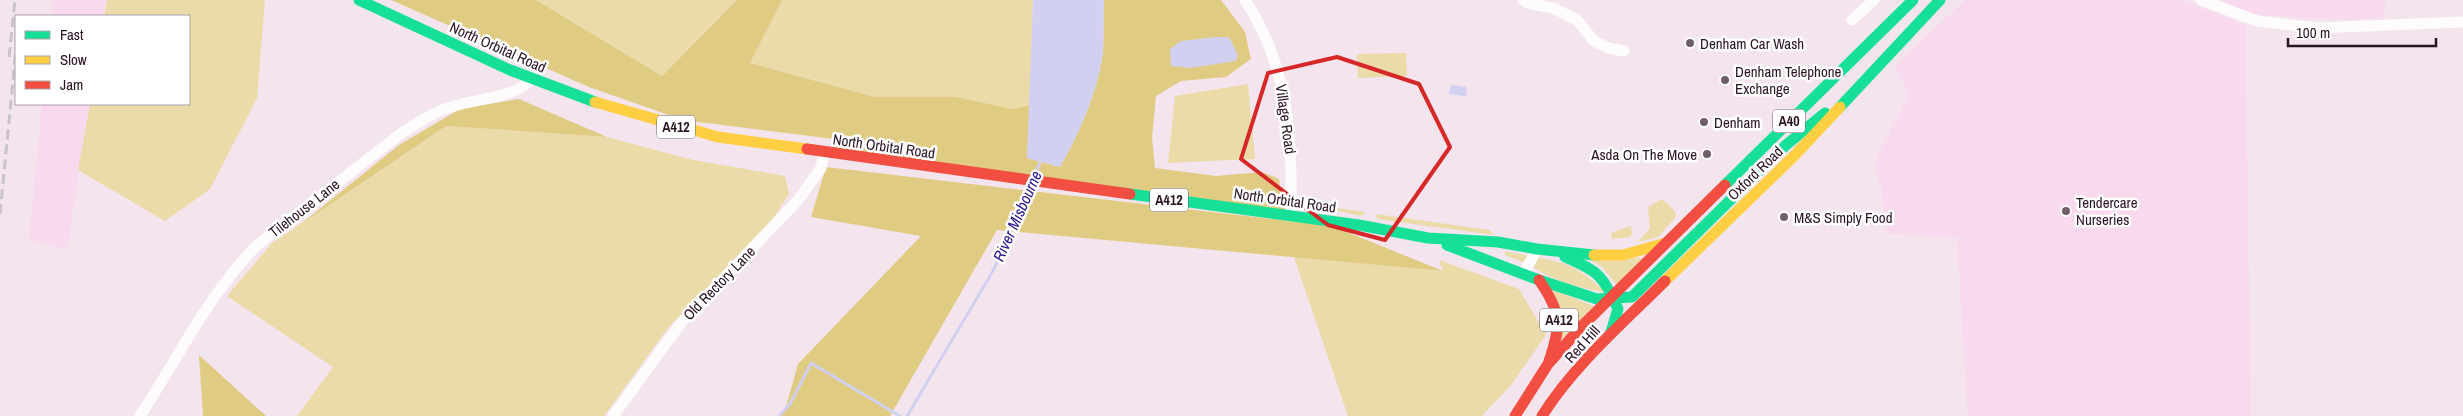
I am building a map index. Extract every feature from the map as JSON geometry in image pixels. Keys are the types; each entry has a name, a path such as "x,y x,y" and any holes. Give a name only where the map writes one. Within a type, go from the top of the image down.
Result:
{"main road":[{"name":"North Orbital Road","path":"359,0 533,79 605,106 662,124 718,137 1047,184 1291,216 1428,238 1498,242 1543,250 1605,256 1634,252 1666,243"},
{"name":"Oxford Road","path":"1666,243 1913,0"},
{"name":"Oxford Road","path":"1649,296 1758,192 1940,0"},
{"name":"North Orbital Road","path":"1428,238 1539,280 1597,299 1632,297 1786,145 1866,79"},
{"name":"A40","path":"1612,297 1666,243"},
{"path":"1543,250 1578,261 1600,275 1618,309 1617,318 1610,335"},
{"name":"A412","path":"1539,280 1557,306 1559,324 1557,338 1548,364"},
{"name":"Red Hill","path":"1542,416 1552,400 1610,335 1649,296"},
{"name":"Red Hill","path":"1515,416 1548,364 1582,326 1612,297"}],"street":[{"name":"Village Road","path":"1244,0 1264,36 1285,96 1292,153 1291,216"},
{"path":"1523,0 1527,3 1553,8 1577,20 1594,40 1608,48 1624,51"},
{"path":"1852,20 1874,0"},
{"path":"2201,0 2257,21 2316,28 2463,22"},
{"name":"Tilehouse Lane","path":"140,416 196,321 237,265 256,246 399,135 423,120 443,109 513,93 533,79"},
{"name":"Old Rectory Lane","path":"613,416 681,323 799,199 821,168 824,153"},
{"path":"1631,241 1634,252"},
{"path":"1498,242 1500,264"},
{"path":"1524,273 1543,250"}],"highlighted area":[{"path":"1337,57 1419,84 1450,147 1385,240 1328,225 1241,159 1268,73"}],"shaded area":[{"path":"53,0 106,0 103,15 51,15"},
{"path":"107,0 265,0 257,98 210,189 165,221 78,170 90,105 190,105 190,15 104,15"},
{"path":"391,0 536,0 662,76 737,0 782,0 750,63 875,97 956,97 1013,109 1030,105 1027,158 1060,167 1081,126 1093,96 1103,51 1104,0 1221,0 1245,32 1251,59 1226,77 1181,81 1156,96 1152,138 1155,168 1216,176 1262,172 1279,179 1282,205 1302,213 830,153 834,139 683,120 589,87"},
{"path":"536,0 737,0 662,76"},
{"path":"782,0 1033,0 1030,105 1013,109 956,97 875,97 750,63"},
{"name":"Tendercare Nurseries","path":"1965,0 2182,0 2245,25 2251,416 1968,416 1957,238 1886,233 1882,189 1875,169 1877,157 1909,95 1895,66"},
{"path":"2221,0 2386,0 2382,17 2351,20 2256,15"},
{"path":"1406,53 1407,76 1358,78 1357,54"},
{"path":"1248,84 1255,159 1168,163 1175,96"},
{"path":"519,99 607,137 446,126 301,224 399,145 460,109"},
{"path":"42,105 89,105 67,249 29,240"},
{"path":"446,126 607,137 693,160 785,176 789,194 769,225 668,328 604,416 297,416 333,367 227,296 272,243"},
{"path":"826,167 1332,226 1443,271 997,230 890,416 778,416 785,410 798,364 921,236 811,217"},
{"path":"1662,199 1675,211 1676,217 1658,237 1638,242 1650,228 1648,207"},
{"path":"1314,205 1366,212 1361,216"},
{"path":"1376,214 1489,230 1494,235 1377,219"},
{"path":"1631,226 1632,233 1630,237 1612,239 1611,233"},
{"path":"1505,251 1530,256 1523,262 1505,255"},
{"path":"1294,257 1443,271 1439,260 1519,289 1546,335 1511,385 1482,416 1348,416"},
{"path":"1539,258 1560,262 1576,269 1606,292 1587,289 1550,276 1533,267"},
{"path":"1643,258 1617,285 1602,267 1589,259"},
{"path":"1550,289 1594,306 1561,340"},
{"path":"199,355 266,416 203,416"}],"water":[{"path":"1033,0 1104,0 1103,51 1093,96 1081,126 1060,167 1027,158"},
{"path":"1229,37 1238,55 1236,61 1190,68 1171,66 1170,49 1181,41"},
{"path":"1451,85 1466,87 1467,94 1465,96 1449,94"}],"waterway":[{"name":"River Misbourne","path":"1035,175 1042,158"},
{"name":"River Misbourne","path":"907,416 993,271 1030,185"},
{"path":"779,416 790,404 811,363 900,416"}],"railway":[{"path":"9,57 15,0"},
{"path":"0,214 15,59"}],"traffic: fast":[{"path":"359,0 510,70 595,102"},
{"path":"1725,185 1913,0"},
{"path":"1840,107 1940,0"},
{"path":"1447,245 1539,280 1597,299 1632,297 1786,145 1825,113"},
{"path":"1130,194 1359,225 1428,238 1498,242 1537,249 1594,255"},
{"path":"1565,257 1593,271 1608,289 1618,309 1610,335"}],"traffic: slow":[{"path":"595,102 718,137 807,149"},
{"path":"1665,281 1795,155 1840,107"},
{"path":"1594,255 1623,255 1666,243"}],"traffic: jam":[{"path":"807,149 1130,194"},
{"path":"1515,416 1548,364 1582,326 1725,185"},
{"path":"1539,280 1552,301 1557,319 1556,337 1549,361"},
{"path":"1542,416 1584,362 1665,281"}],"place":[{"name":"Denham Car Wash","path":"1690,43"},
{"name":"Denham Telephone Exchange","path":"1725,80"},
{"name":"Denham","path":"1704,122"},
{"name":"Asda On The Move","path":"1707,154"},
{"name":"Tendercare Nurseries","path":"2066,211"},
{"name":"M&S Simply Food","path":"1784,217"}]}
